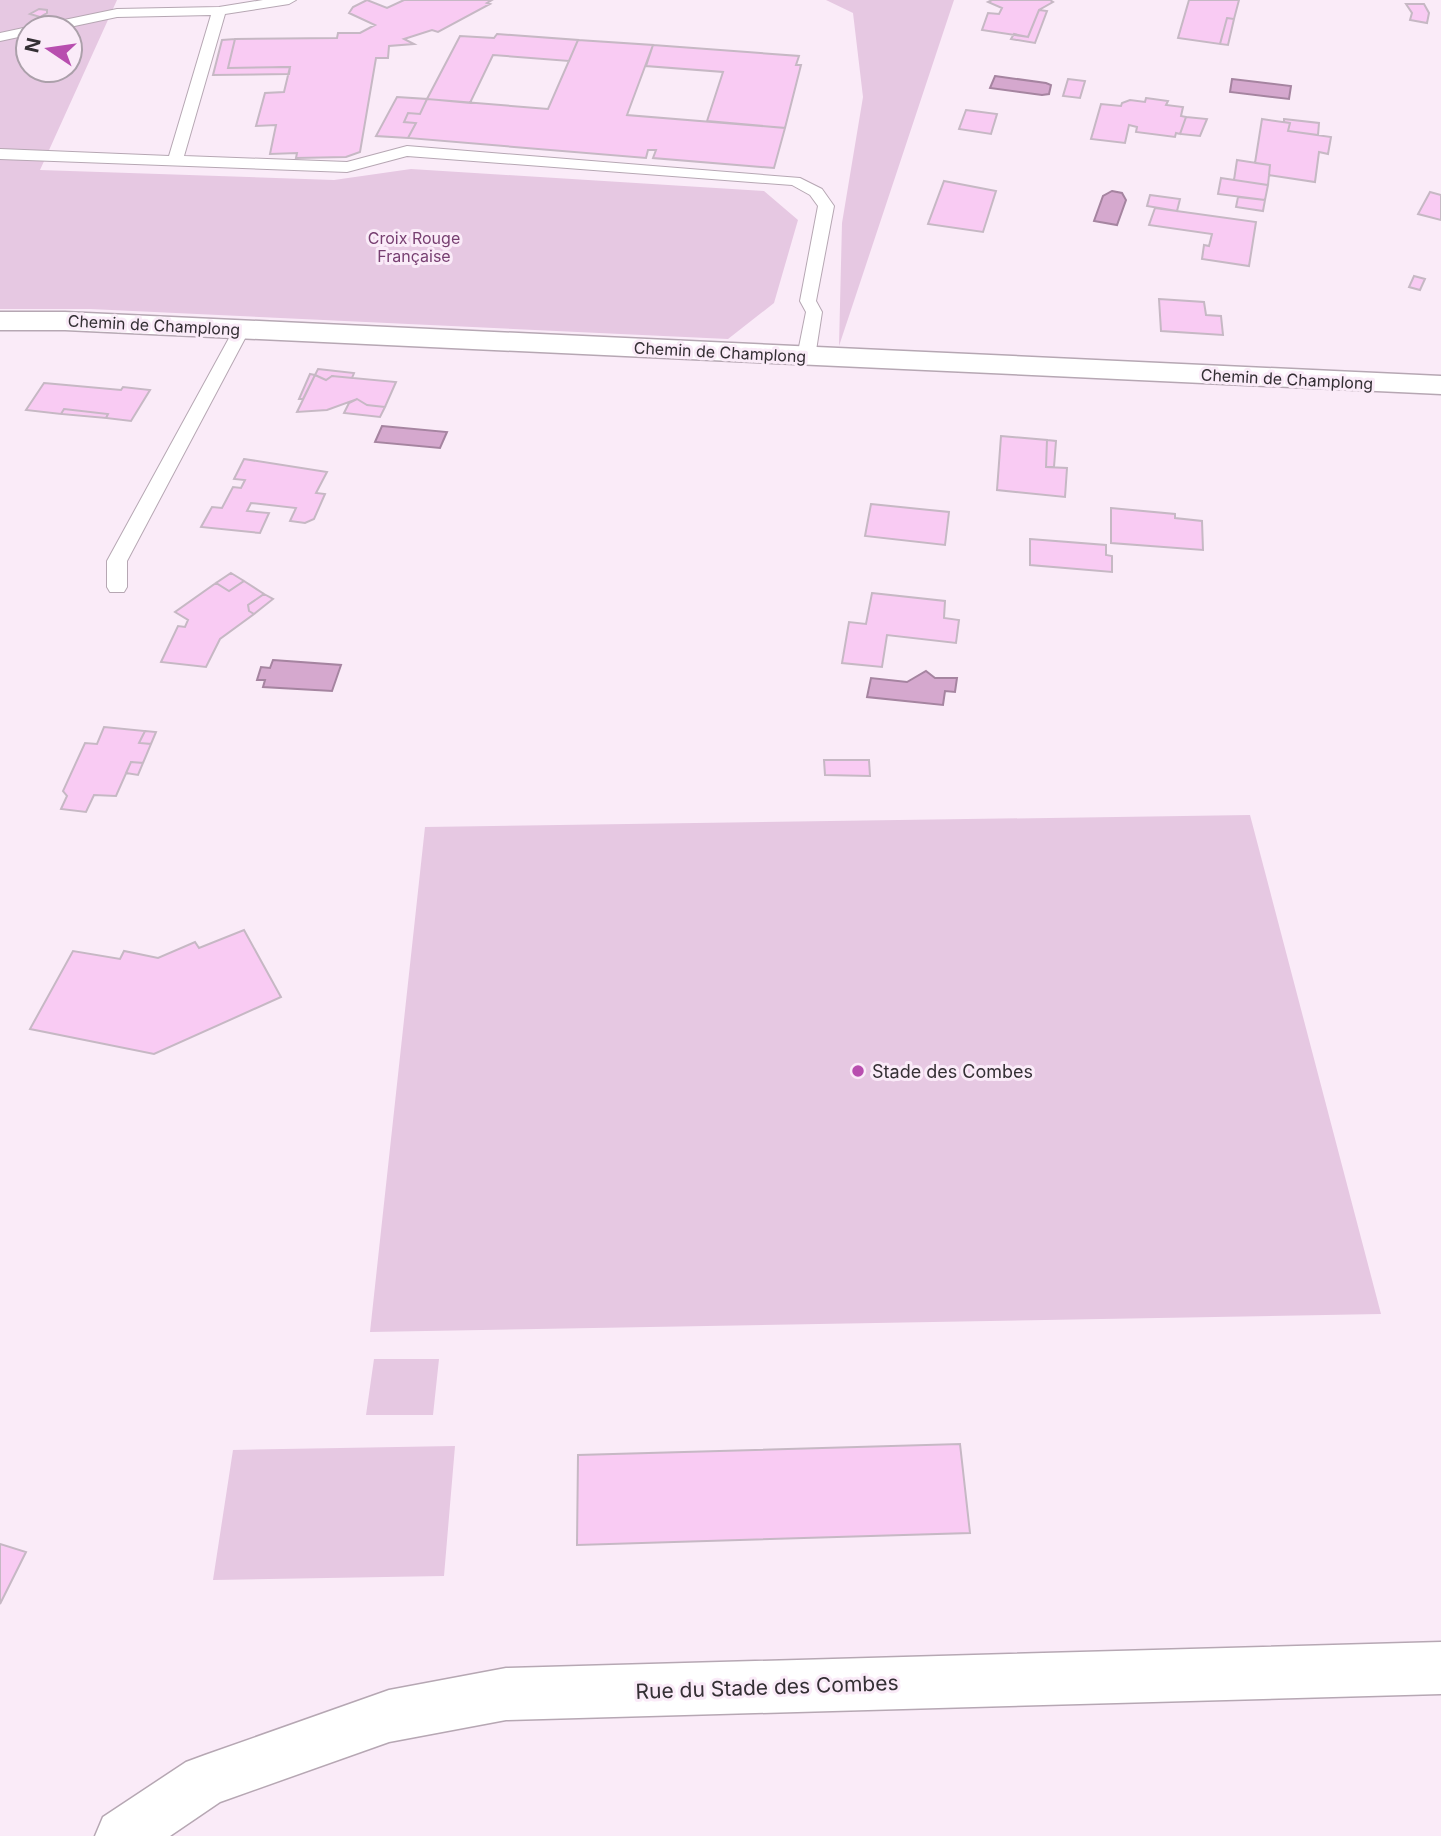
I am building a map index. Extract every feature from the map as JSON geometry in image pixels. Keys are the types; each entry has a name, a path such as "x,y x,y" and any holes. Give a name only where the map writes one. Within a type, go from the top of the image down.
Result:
{"street":[{"name":"Chemin de Champlong","path":"0,321 65,321 1441,385"},
{"name":"Rue du Stade des Combes","path":"122,1836 205,1781 388,1716 506,1694 1441,1668"}],"lane":[{"path":"84,20 117,13 219,11 289,0"},
{"path":"175,161 219,11"},
{"path":"0,154 347,167 407,151 796,181 816,192 826,206 808,301 814,312 806,357"},
{"path":"117,587 117,561 243,329"}],"green space":[{"name":"Croix Rouge Française","path":"0,0 117,0 84,73 84,14 14,14 14,84 79,84 40,170 334,180 411,169 764,191 798,220 774,303 728,339 90,309 0,309"},
{"path":"826,0 954,0 839,346 842,223 863,97 853,13"},
{"name":"Stade des Combes","path":"1250,815 1381,1314 370,1332 425,827"},
{"path":"374,1359 439,1359 433,1415 366,1415"},
{"path":"455,1446 444,1576 213,1580 233,1450"}],"shaded area":[{"path":"995,76 1046,83 1051,85 1049,94 990,88"},
{"path":"1232,79 1291,86 1289,99 1230,92"},
{"path":"1112,191 1122,193 1126,200 1117,225 1094,221 1103,196"},
{"path":"382,426 447,432 440,448 375,442"},
{"path":"273,660 341,665 332,691 263,687 265,680 257,680 261,667 270,668"},
{"path":"926,671 935,678 957,678 955,692 945,691 943,705 867,697 871,678 907,682"}],"building":[{"path":"367,0 387,8 404,0 492,0 487,3 490,4 438,32 432,30 404,39 414,44 389,46 388,58 376,58 360,152 346,157 296,158 297,153 270,154 276,125 256,126 265,93 284,92 290,67 228,68 235,39 337,38 338,33 360,33 375,25 349,13 353,7"},
{"path":"1189,0 1239,0 1234,19 1227,18 1220,44 1178,38"},
{"path":"988,2 1053,2 1039,10 1028,37 982,30 988,13 999,14 1002,8"},
{"path":"1406,4 1424,4 1429,13 1427,23 1410,20 1412,13"},
{"path":"39,9 47,10 45,14 30,14"},
{"path":"1039,10 1047,11 1035,43 1011,39 1014,34 1028,37"},
{"path":"1227,18 1234,19 1228,45 1220,44"},
{"path":"497,34 578,40 569,61 493,55 470,103 427,99 460,36 494,38"},
{"path":"235,39 228,68 290,67 289,74 213,75 222,40"},
{"path":"578,40 653,45 627,115 785,128 774,168 653,158 656,150 648,150 646,158 408,138 416,123 404,122 408,113 420,114 427,99 548,109"},
{"path":"653,45 799,56 796,65 801,65 785,128 707,121 723,72 646,66"},
{"path":"1068,79 1085,81 1080,98 1063,96"},
{"path":"397,97 427,99 420,114 408,113 404,122 416,123 408,138 376,136"},
{"path":"1146,98 1168,101 1166,105 1183,107 1181,116 1186,117 1180,134 1176,133 1175,137 1136,132 1137,127 1129,125 1125,143 1091,139 1101,104 1121,106 1130,100 1145,102"},
{"path":"966,110 997,114 991,134 959,129"},
{"path":"1186,117 1207,119 1200,136 1180,134"},
{"path":"1262,119 1290,123 1288,131 1331,137 1328,154 1319,152 1315,182 1269,175 1270,165 1255,163"},
{"path":"1284,119 1319,123 1318,135 1288,131 1290,123 1284,122"},
{"path":"1237,160 1270,165 1268,185 1234,180"},
{"path":"1221,178 1268,185 1265,200 1218,194"},
{"path":"944,181 996,191 983,232 928,224"},
{"path":"1430,192 1441,195 1441,220 1418,214"},
{"path":"1150,195 1180,199 1177,211 1147,206"},
{"path":"1238,197 1265,200 1263,211 1236,207"},
{"path":"1155,208 1256,222 1249,266 1202,259 1204,245 1209,246 1212,234 1149,225"},
{"path":"1414,276 1425,279 1420,290 1409,287"},
{"path":"1159,299 1204,302 1206,315 1221,316 1223,335 1161,331"},
{"path":"318,369 354,373 352,378 332,376 326,380 315,375"},
{"path":"310,374 315,375 303,399 299,399"},
{"path":"315,375 326,380 332,376 396,382 385,407 367,405 357,399 327,410 297,412"},
{"path":"44,383 150,390 131,421 106,418 108,414 64,409 61,414 26,410"},
{"path":"357,399 367,405 385,407 380,417 344,413 349,403"},
{"path":"64,409 108,414 106,418 61,414"},
{"path":"1001,436 1047,440 1046,467 1067,468 1065,497 997,490"},
{"path":"1047,440 1056,441 1054,467 1046,467"},
{"path":"244,459 327,472 316,493 325,494 314,519 305,523 290,521 296,508 251,503 247,511 269,513 260,533 201,527 212,507 222,508 233,487 241,488 245,480 234,479"},
{"path":"871,504 949,512 945,545 865,536"},
{"path":"1111,508 1175,514 1175,518 1202,521 1203,550 1111,543"},
{"path":"1030,539 1106,545 1106,555 1112,556 1112,572 1030,565"},
{"path":"231,573 244,581 229,591 216,583"},
{"path":"244,581 264,594 248,605 249,611 254,614 220,639 206,667 161,662 178,626 185,627 188,620 175,612 216,583 229,591"},
{"path":"872,593 945,601 944,618 959,620 956,643 887,635 882,667 842,663 849,622 866,624"},
{"path":"264,594 273,599 254,614 249,611 248,605"},
{"path":"104,727 145,731 139,743 151,744 143,763 131,762 116,796 94,795 86,812 61,809 67,796 63,791 85,743 97,744"},
{"path":"145,731 156,732 151,744 139,743"},
{"path":"824,760 869,760 870,776 825,775"},
{"path":"131,762 143,763 138,775 126,773"},
{"path":"244,930 281,997 154,1054 30,1029 73,951 120,959 124,951 158,958 195,942 199,948"},
{"path":"960,1444 970,1533 577,1545 578,1455"},
{"path":"0,1544 26,1552 0,1604"}],"place":[{"name":"Stade des Combes","path":"858,1071"}]}
